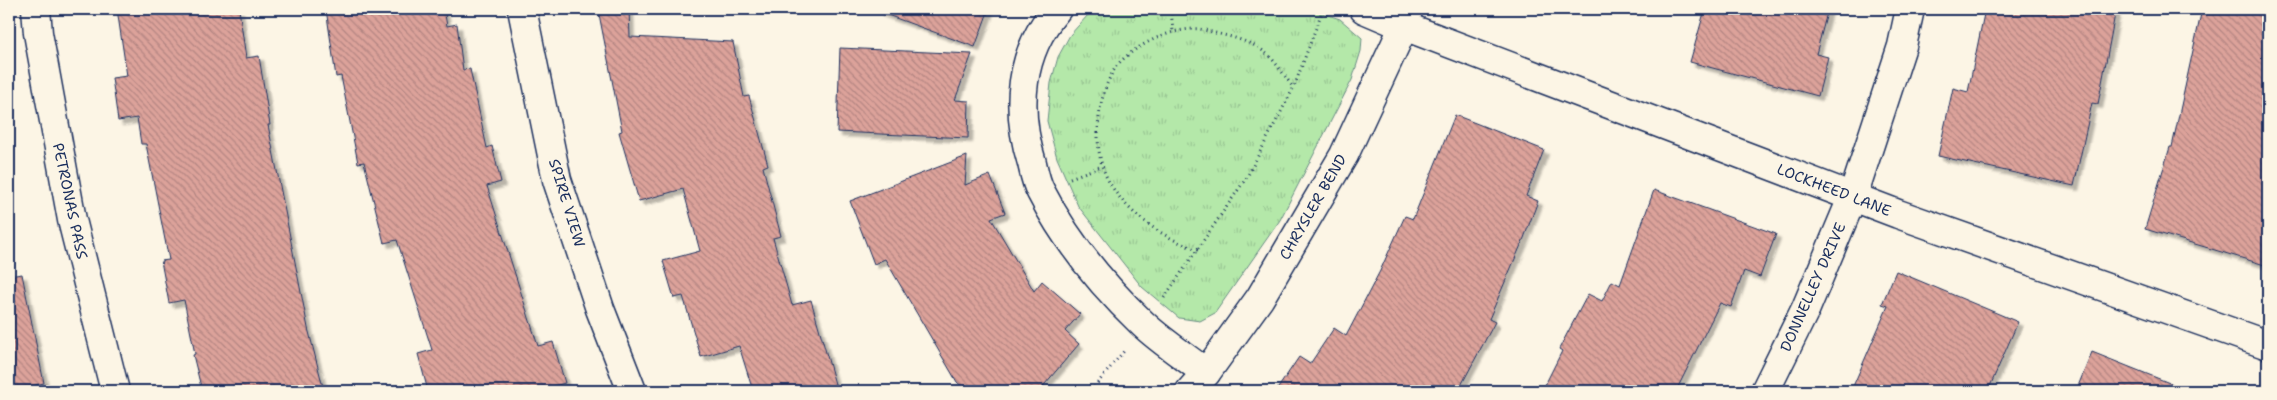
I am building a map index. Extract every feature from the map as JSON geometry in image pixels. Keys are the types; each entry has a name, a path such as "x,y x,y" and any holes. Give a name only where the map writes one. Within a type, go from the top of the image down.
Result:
{"street":[{"name":"PETRONAS PASS","path":"36,9 38,33 72,220 115,391"},
{"name":"SPIRE VIEW","path":"522,9 557,180 600,309 632,391"},
{"path":"1057,9 1044,24 1029,58 1021,99 1025,140 1040,190 1058,221 1099,278 1198,382"},
{"name":"LOCKHEED LANE","path":"1364,9 1406,18 1853,196 2268,345"},
{"name":"DONNELLEY DRIVE","path":"1765,391 1806,308 1853,196 1902,46 1910,9"},
{"name":"CHRYSLER BEND","path":"1198,382 1260,298 1344,155 1406,18"}],"path":[{"path":"1171,9 1172,32"},
{"path":"1090,391 1144,325 1247,177 1294,87 1323,9"},
{"path":"1198,250 1177,243 1137,216 1114,190 1102,166 1098,141 1098,112 1106,87 1120,62 1144,44 1172,32 1194,28 1237,38 1267,54 1294,87"}],"green space":[{"path":"1098,9 1310,9 1340,19 1362,38 1361,51 1352,80 1280,220 1215,313 1200,321 1179,318 1142,287 1078,206 1057,158 1047,121 1051,83 1058,57 1070,35 1088,15"}],"building":[{"path":"117,9 239,9 246,58 259,56 270,125 268,125 308,328 324,391 202,391 193,355 195,354 184,300 169,303 161,261 169,260 146,144 141,144 137,118 118,121 112,78 127,76"},
{"path":"326,9 444,9 447,26 457,24 463,70 470,69 487,148 492,146 501,182 487,186 538,346 553,342 565,383 536,391 428,391 418,354 432,350 397,240 384,243 364,162 358,163 341,76 336,77"},
{"path":"598,9 629,9 630,37 733,42 744,97 749,96 768,165 763,167 781,236 773,238 792,305 811,300 837,391 753,391 739,346 701,357 683,296 674,298 663,261 700,251 683,189 639,201 619,132 622,131"},
{"path":"880,9 989,9 975,47 879,12"},
{"path":"1705,9 1828,9 1816,54 1828,57 1818,96 1690,62"},
{"path":"1985,9 2116,9 2098,104 2092,103 2074,186 1938,156 1953,88 1968,92"},
{"path":"2202,9 2268,9 2268,266 2145,229 2170,147 2172,147"},
{"path":"840,48 972,54 955,100 969,101 968,138 837,132"},
{"path":"1455,115 1544,150 1526,196 1538,201 1489,319 1495,322 1458,391 1276,391 1299,357 1310,364 1334,328 1346,336 1380,271 1405,216 1413,219"},
{"path":"967,156 965,185 990,175 1005,213 991,218 1034,291 1042,281 1080,314 1065,331 1079,344 1039,391 967,391 957,382 885,259 874,264 850,201"},
{"path":"1654,190 1776,234 1760,277 1744,271 1731,307 1720,303 1676,391 1542,391 1562,351 1559,349 1588,294 1602,301 1612,281 1620,285"},
{"path":"1896,271 2018,322 1988,391 1851,391 1888,306 1882,304"},
{"path":"22,274 44,383 9,391 9,276"},
{"path":"2092,352 2187,390 2187,391 2076,391"}]}
